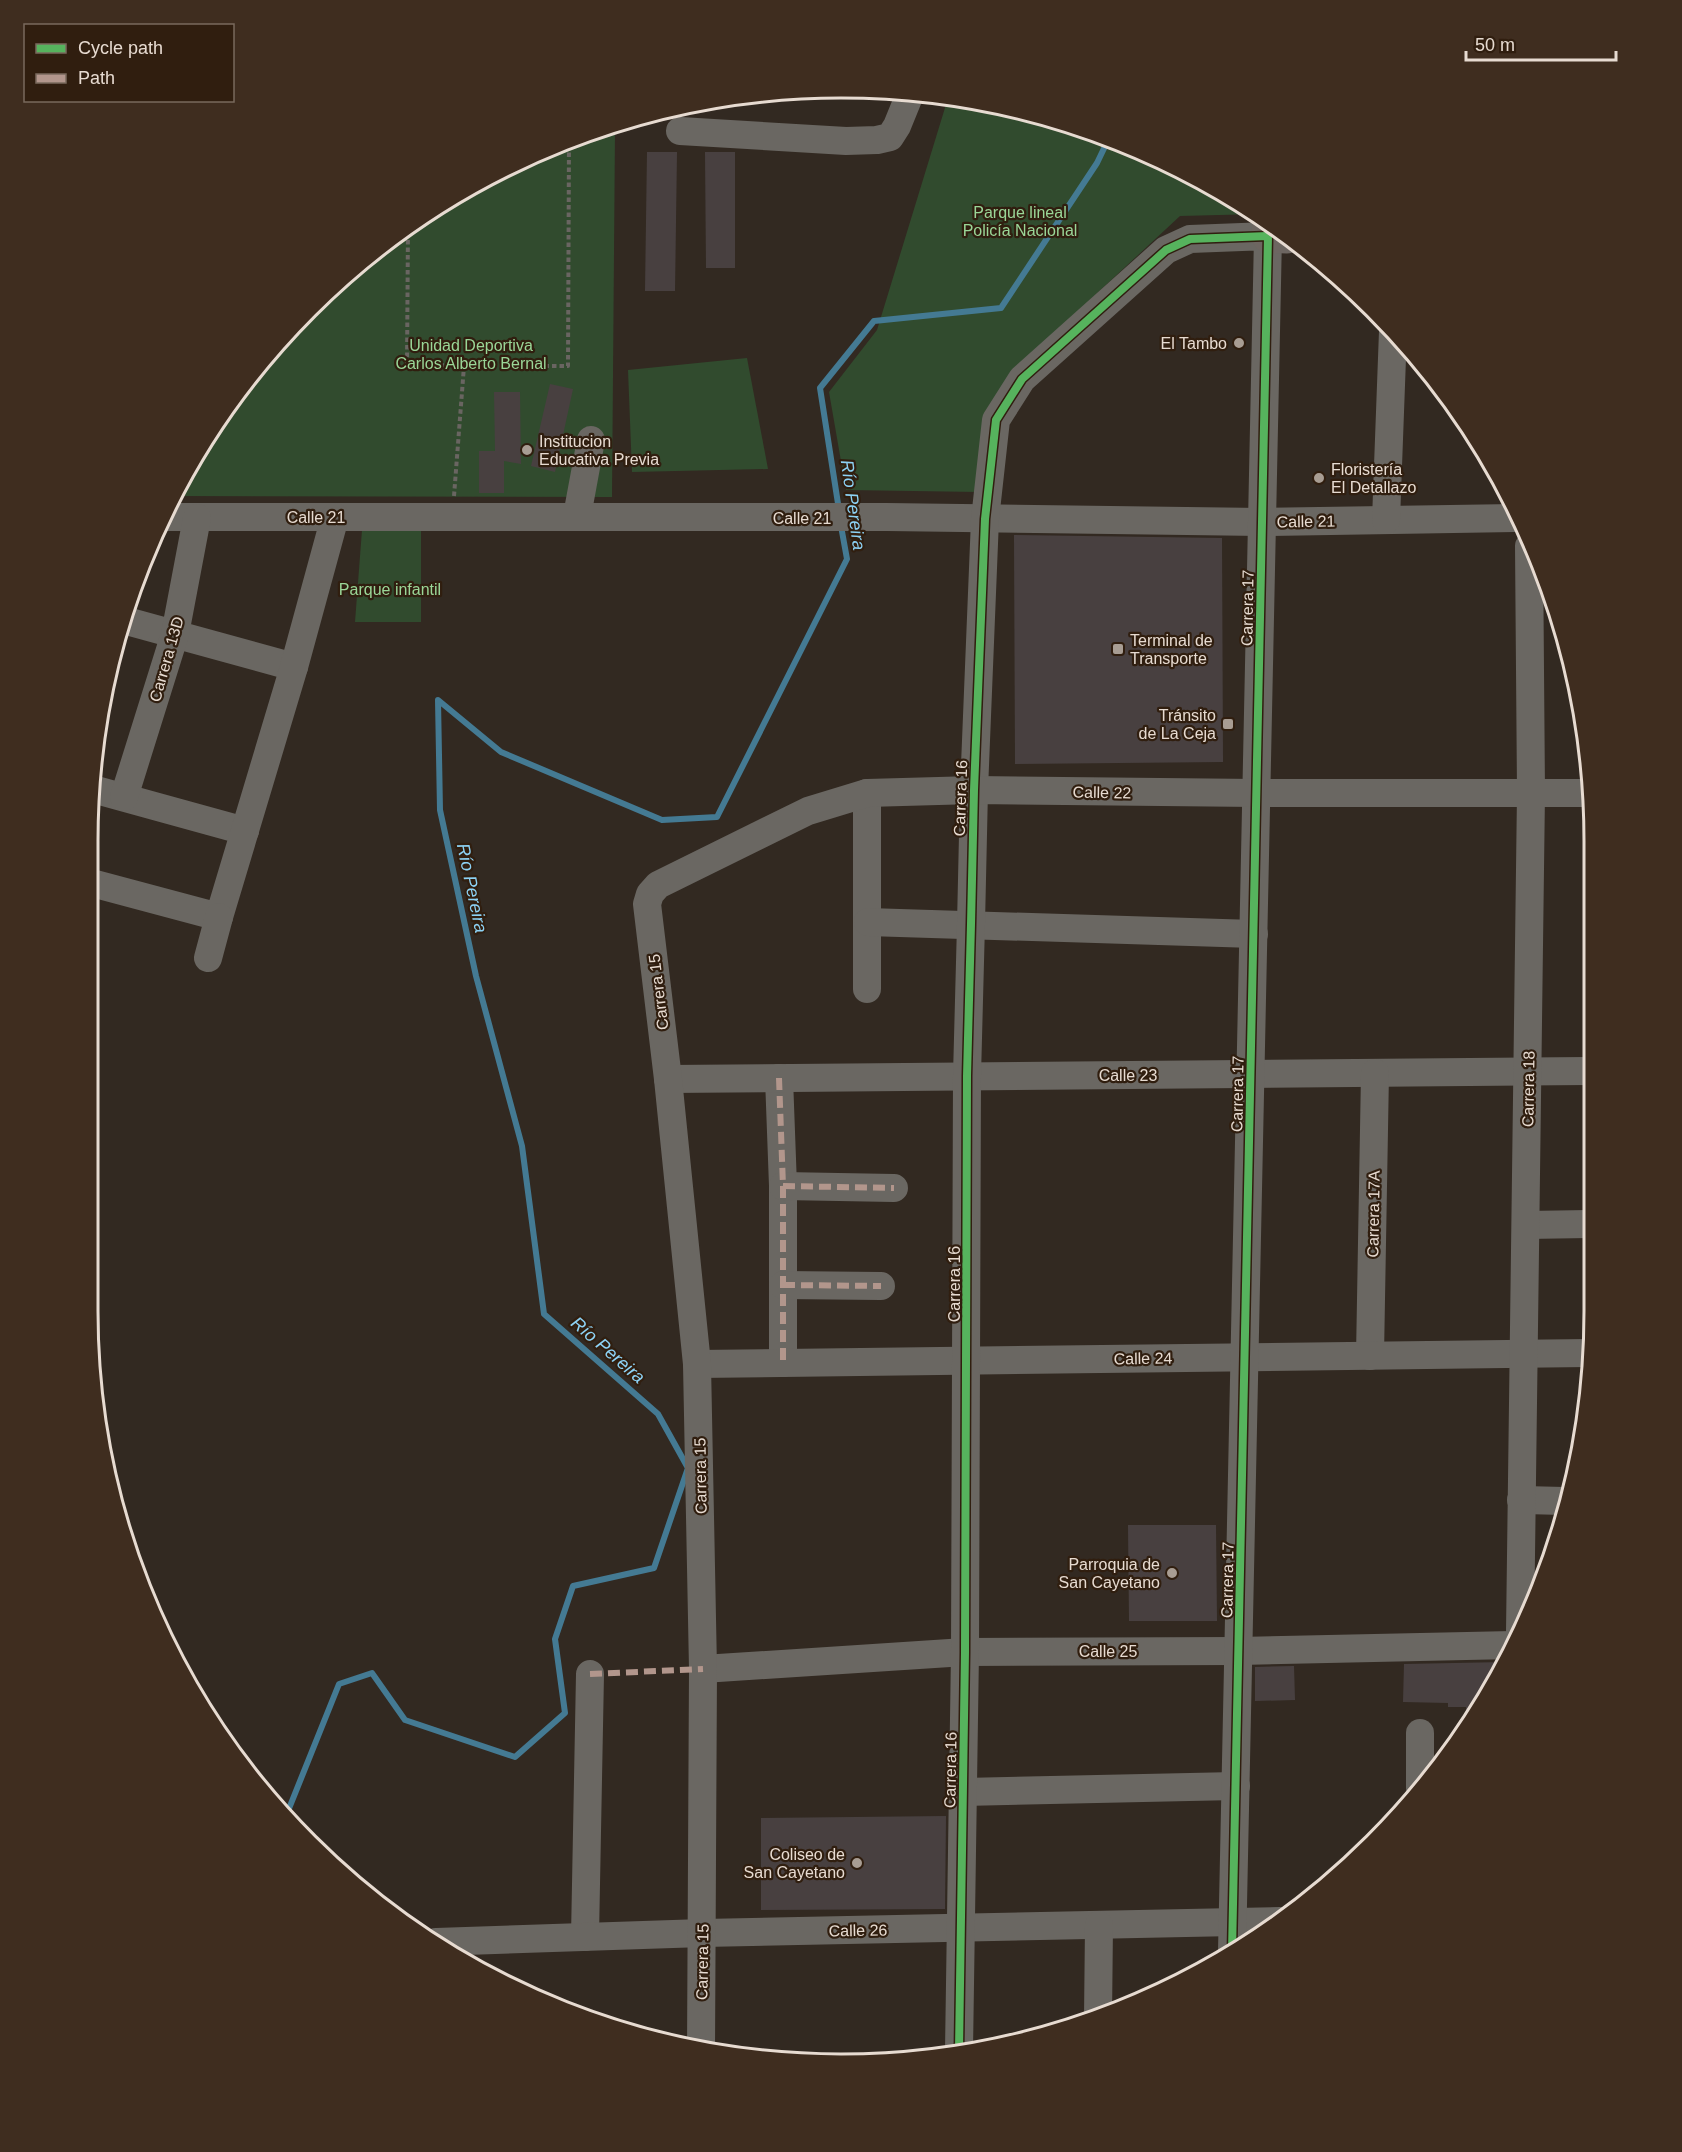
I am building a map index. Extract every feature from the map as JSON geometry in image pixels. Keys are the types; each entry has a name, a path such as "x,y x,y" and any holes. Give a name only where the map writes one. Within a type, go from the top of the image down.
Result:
{"street":[{"path":"680,131 846,141 877,140 890,136 897,126 907,101"},
{"name":"Carrera 16","path":"958,2045 965,1652 967,1076 970,924 985,519 996,420 1022,379 1166,250 1190,239 1268,233"},
{"name":"Carrera 17","path":"1232,1943 1262,522 1275,238"},
{"path":"1386,520 1393,343"},
{"path":"577,516 591,440"},
{"name":"Calle 21","path":"172,517 887,517 1262,522 1511,518"},
{"path":"208,958 294,667 335,517"},
{"name":"Carrera 13D","path":"124,797 175,634 197,518"},
{"name":"Carrera 18","path":"1520,1613 1531,793 1529,559"},
{"path":"131,622 294,667"},
{"name":"Calle 22","path":"647,904 650,894 658,885 808,811 867,793 974,790 1257,794 1583,793"},
{"path":"99,791 245,831"},
{"path":"867,793 867,989"},
{"path":"97,884 219,917"},
{"name":"Carrera 15","path":"647,904 698,1364 704,1669 701,2041"},
{"path":"868,922 1254,934"},
{"name":"Calle 23","path":"668,1079 1584,1071"},
{"name":"Carrera 17A","path":"1370,1356 1375,1073"},
{"path":"779,1078 783,1186 783,1363"},
{"path":"783,1186 894,1188"},
{"path":"1526,1225 1584,1224"},
{"path":"783,1286 881,1286"},
{"name":"Calle 24","path":"698,1364 1583,1353"},
{"path":"1521,1500 1559,1501"},
{"name":"Calle 25","path":"704,1669 965,1652 1239,1651 1505,1645"},
{"path":"585,1937 590,1674"},
{"path":"1420,1733 1420,1777"},
{"path":"963,1792 1236,1786"},
{"name":"Calle 26","path":"448,1942 703,1933 1264,1922"},
{"path":"1098,2008 1099,1925"}],"path":[{"path":"408,237 407,365 568,366 569,149"},
{"path":"453,518 464,366"}],"green space":[{"name":"Parque lineal Policía Nacional","path":"946,105 1033,123 1126,154 1170,174 1241,214 1180,216 1022,363 979,492 846,490 829,392 877,330"},
{"name":"Unidad Deportiva Carlos Alberto Bernal","path":"615,133 612,497 183,496 197,469 251,388 315,315 351,282 388,251 469,197 556,154"},
{"path":"747,358 768,469 632,472 628,370"},
{"name":"Parque infantil","path":"421,529 421,622 355,622 362,530"}],"building":[{"path":"647,152 677,152 675,291 645,291"},
{"path":"705,152 735,152 735,268 706,268"},
{"path":"550,384 573,389 555,472 531,466"},
{"path":"494,392 520,392 521,464 504,461 504,493 479,493 479,451 495,451"},
{"name":"Terminal de Transporte","path":"1014,535 1222,538 1223,762 1015,764"},
{"name":"Parroquia de San Cayetano","path":"1128,1525 1216,1525 1217,1621 1129,1621"},
{"path":"1496,1662 1466,1713 1466,1707 1448,1707 1448,1703 1403,1702 1404,1664"},
{"path":"1294,1666 1295,1700 1255,1701 1255,1667"},
{"name":"Coliseo de San Cayetano","path":"946,1816 945,1909 761,1910 761,1818"}],"waterway":[{"name":"Río Pereira","path":"839,510 820,388 874,321 1001,308 1097,163 1105,146"},
{"name":"Río Pereira","path":"289,1809 339,1684 372,1673 405,1720 515,1757 565,1713 555,1639 573,1586 654,1568 688,1468 658,1414 544,1314 522,1146 476,976 440,810 438,700 501,752 662,820 717,817 847,559 841,526"}],"marked path":[{"path":"779,1078 783,1186 783,1363"},
{"path":"783,1186 894,1188"},
{"path":"783,1285 881,1286"},
{"path":"590,1674 703,1669"}],"cycle path":[{"path":"959,2044 965,1652 967,1076 974,790 985,519 996,420 1022,379 1166,250 1190,239 1268,236 1232,1943"}],"place":[{"name":"El Tambo","path":"1239,343"},
{"name":"Institucion Educativa Previa","path":"527,450"},
{"name":"Floristería El Detallazo","path":"1319,478"},
{"name":"Terminal de Transporte","path":"1118,649"},
{"name":"Tránsito de La Ceja","path":"1228,724"},
{"name":"Parroquia de San Cayetano","path":"1172,1573"},
{"name":"Coliseo de San Cayetano","path":"857,1863"}]}
